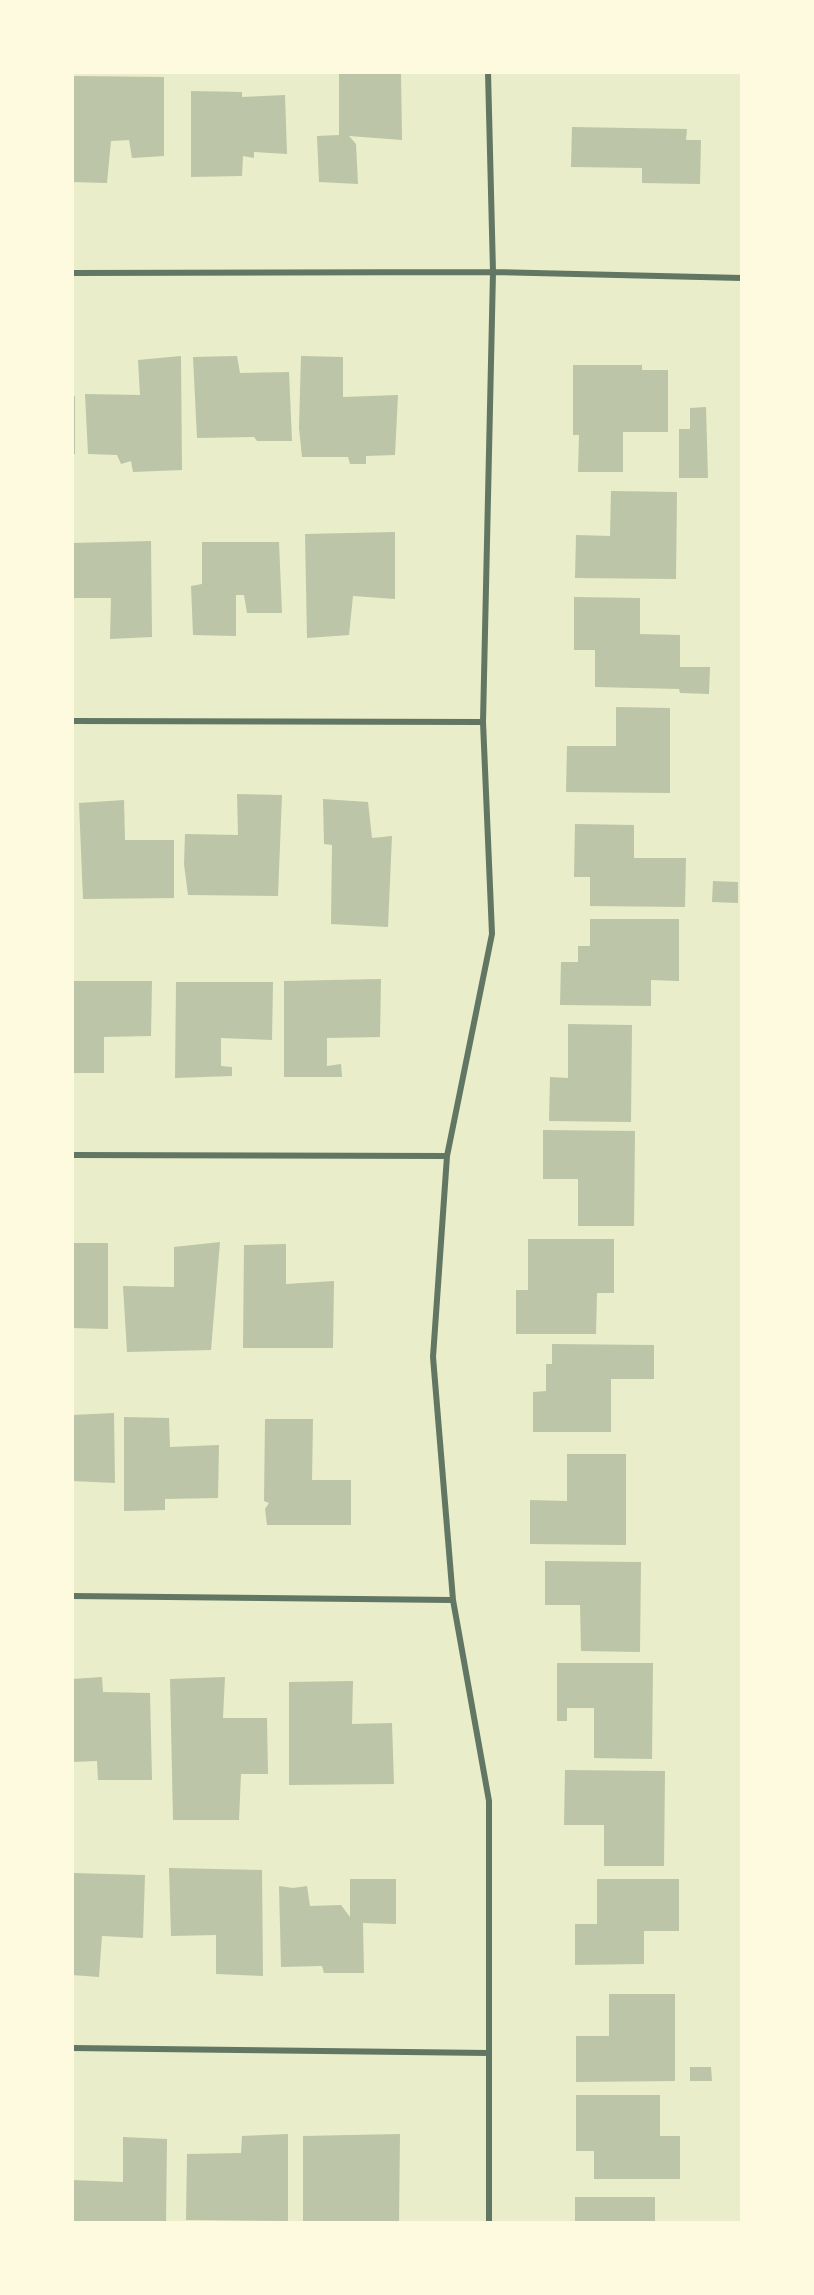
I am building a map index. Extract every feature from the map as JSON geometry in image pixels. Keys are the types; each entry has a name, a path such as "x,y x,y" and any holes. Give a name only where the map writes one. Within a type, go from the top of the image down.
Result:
{"street":[{"path":"488,72 493,272 483,722 492,934 447,1156 433,1357 453,1600 489,1801 489,2223"},
{"path":"72,273 493,272 742,278"},
{"path":"72,721 483,722"},
{"path":"72,1155 447,1156"},
{"path":"72,1596 453,1600"},
{"path":"72,2048 489,2053"}],"building":[{"path":"339,72 401,72 402,140 349,136 356,144 358,184 319,182 317,136 339,135"},
{"path":"72,76 164,77 164,156 132,158 129,140 111,141 107,183 72,182"},
{"path":"191,91 242,92 242,97 285,95 287,154 254,152 254,158 243,156 242,176 191,177"},
{"path":"572,127 687,129 686,140 701,140 700,184 642,183 642,168 571,167"},
{"path":"181,356 182,470 133,472 131,461 121,464 117,455 88,454 85,394 140,395 138,360"},
{"path":"237,356 240,373 289,372 292,441 257,441 254,437 197,438 193,357"},
{"path":"301,356 343,357 343,397 398,395 395,455 366,456 366,464 350,464 348,457 302,457 299,428"},
{"path":"573,365 642,365 642,370 668,370 668,432 623,432 623,472 578,472 579,435 573,435"},
{"path":"72,396 75,396 75,454 72,454"},
{"path":"706,407 708,478 679,478 679,429 690,429 690,408"},
{"path":"611,491 677,492 676,579 575,578 576,535 610,536"},
{"path":"395,532 395,599 353,596 349,635 307,638 305,534"},
{"path":"151,541 152,637 110,639 111,598 72,598 72,543"},
{"path":"202,542 279,542 282,613 247,613 244,595 236,595 236,636 193,635 191,586 202,584"},
{"path":"574,597 640,598 640,634 680,635 680,667 710,667 709,694 680,693 679,689 595,687 595,650 574,650"},
{"path":"616,707 670,708 670,793 566,792 567,746 616,746"},
{"path":"237,794 282,795 278,896 188,895 184,864 185,834 238,835"},
{"path":"323,799 368,802 372,838 392,836 388,927 331,924 332,845 324,844"},
{"path":"124,800 125,840 174,840 174,898 83,899 79,803"},
{"path":"575,824 634,825 634,858 686,858 685,907 590,906 590,877 574,877"},
{"path":"713,881 738,882 738,903 712,902"},
{"path":"590,919 679,919 679,981 651,980 651,1006 560,1005 561,962 578,962 578,946 590,946"},
{"path":"381,979 380,1037 327,1038 327,1066 341,1064 342,1077 284,1077 284,981"},
{"path":"72,981 152,981 151,1036 104,1037 104,1073 72,1073"},
{"path":"176,982 273,982 272,1040 221,1038 221,1066 232,1067 232,1076 175,1078"},
{"path":"568,1024 632,1025 631,1122 549,1121 550,1077 568,1078"},
{"path":"543,1130 635,1131 634,1226 578,1226 578,1179 543,1179"},
{"path":"528,1239 614,1239 614,1293 597,1293 596,1334 516,1334 516,1290 528,1290"},
{"path":"220,1242 211,1350 127,1352 123,1286 174,1287 174,1247"},
{"path":"72,1243 108,1243 108,1329 72,1328"},
{"path":"286,1244 286,1284 334,1281 333,1348 243,1348 244,1245"},
{"path":"552,1344 654,1345 654,1379 611,1379 611,1432 533,1432 533,1392 546,1391 546,1364 552,1364"},
{"path":"114,1413 115,1483 72,1481 72,1415"},
{"path":"124,1417 169,1418 170,1447 219,1445 218,1498 165,1499 165,1510 124,1511"},
{"path":"265,1419 313,1419 312,1480 351,1480 351,1525 267,1525 265,1509 269,1503 264,1501"},
{"path":"567,1454 626,1454 626,1545 530,1544 530,1500 567,1501"},
{"path":"545,1561 641,1562 640,1652 581,1651 580,1605 545,1605"},
{"path":"557,1663 653,1663 652,1759 594,1758 594,1708 567,1708 567,1721 557,1721"},
{"path":"102,1677 103,1692 150,1693 152,1780 98,1780 97,1761 72,1762 72,1679"},
{"path":"225,1677 223,1718 267,1718 268,1774 241,1774 239,1820 173,1820 170,1679"},
{"path":"353,1681 352,1724 392,1723 394,1784 289,1785 289,1682"},
{"path":"565,1770 665,1771 664,1866 604,1866 604,1825 564,1825"},
{"path":"169,1868 262,1870 263,1976 216,1974 216,1935 171,1936"},
{"path":"72,1873 145,1875 143,1938 102,1936 99,1977 72,1975"},
{"path":"350,1879 396,1879 396,1924 363,1923 364,1973 324,1973 322,1966 281,1967 279,1886 293,1888 307,1886 310,1906 341,1905 350,1917"},
{"path":"597,1879 679,1879 679,1931 644,1931 644,1964 575,1965 575,1924 597,1924"},
{"path":"609,1994 675,1994 675,2081 576,2082 576,2036 609,2036"},
{"path":"690,2067 711,2067 712,2081 690,2081"},
{"path":"576,2095 660,2095 660,2136 680,2136 680,2179 594,2179 594,2151 576,2151"},
{"path":"288,2134 288,2221 186,2220 187,2154 241,2153 242,2136"},
{"path":"400,2134 399,2223 303,2223 303,2136"},
{"path":"123,2137 167,2139 166,2223 73,2223 72,2180 123,2182"},
{"path":"575,2197 655,2197 655,2223 575,2223"}]}
